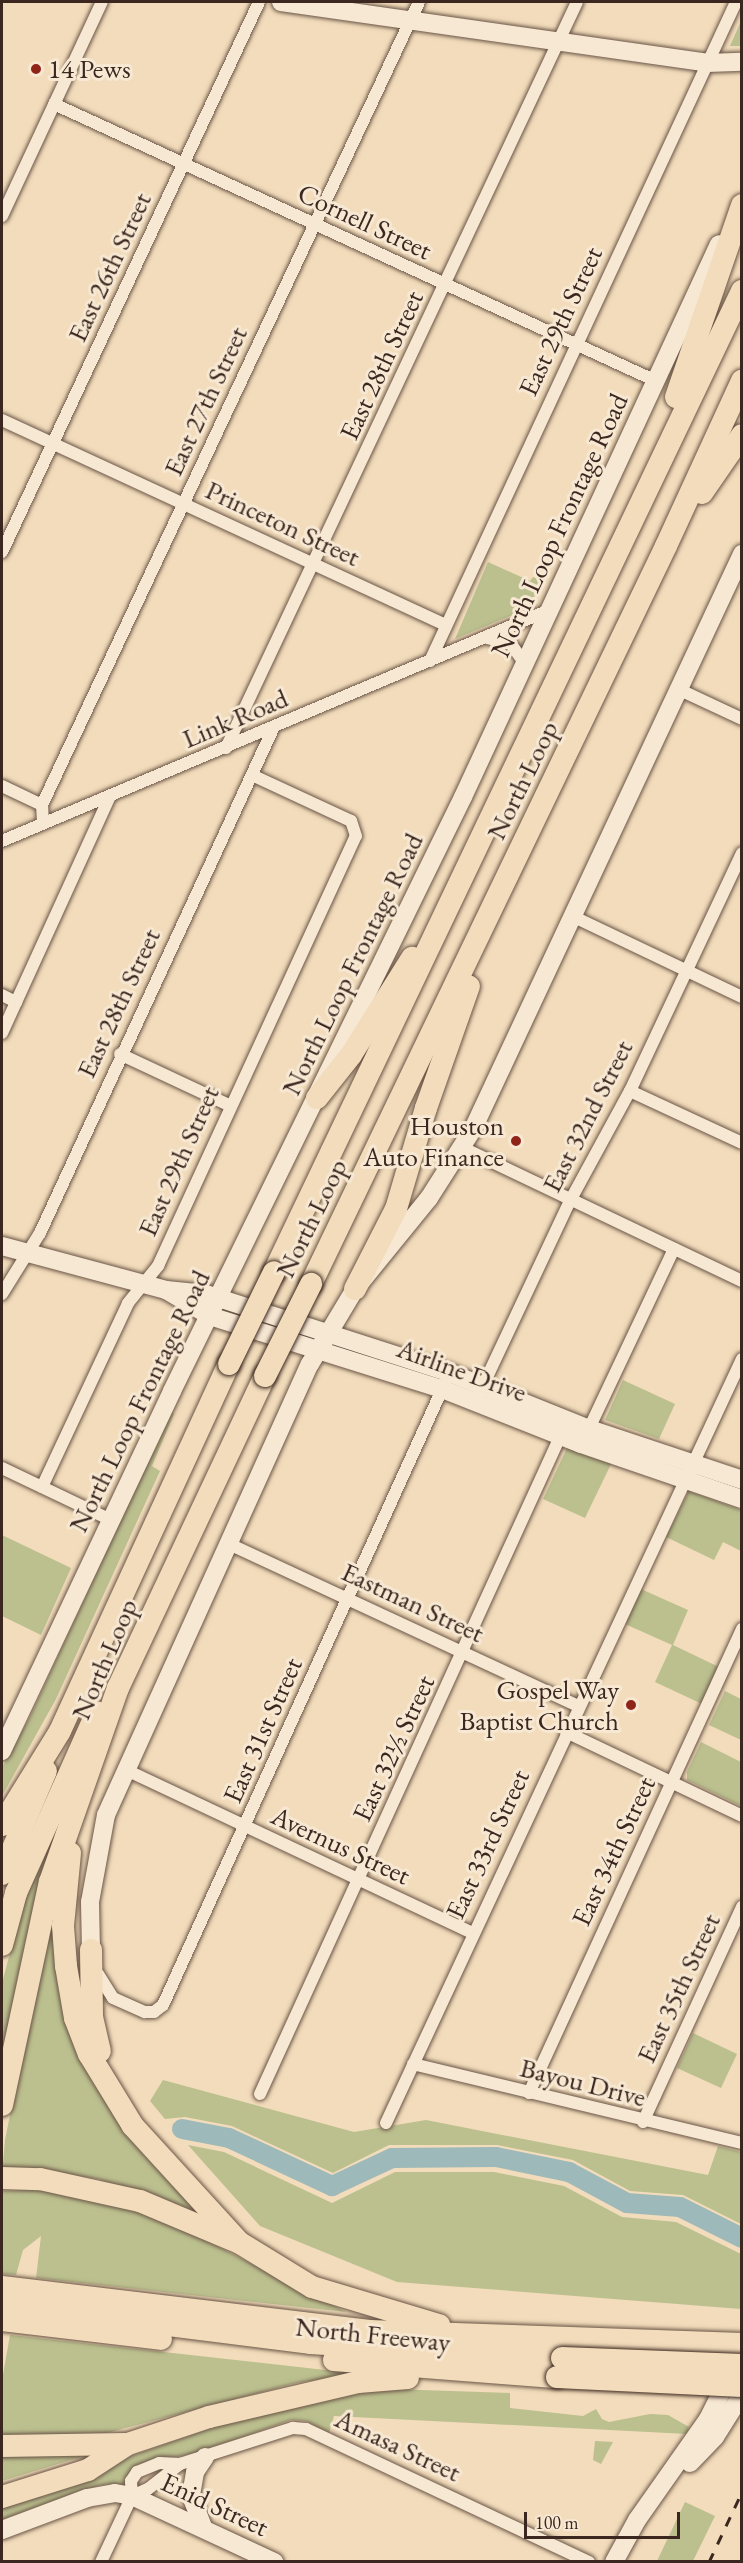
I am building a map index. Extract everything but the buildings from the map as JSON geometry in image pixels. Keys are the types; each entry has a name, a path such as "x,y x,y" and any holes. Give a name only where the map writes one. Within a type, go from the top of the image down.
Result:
{"highway":[{"path":"614,560 696,346 741,205"},
{"name":"North Loop","path":"2,1825 60,1731 229,1364 470,866 741,291"},
{"name":"North Loop","path":"2,2105 50,1882 118,1688 265,1376 666,546 741,381"},
{"path":"666,546 741,435"},
{"path":"355,1289 396,1209 426,1108 515,861"},
{"path":"317,1098 351,1055 470,866"},
{"path":"2,1945 16,1893 90,1726 118,1688"},
{"path":"2,1874 35,1802 60,1731"},
{"path":"73,1819 63,1926 69,1994 89,2054 107,2087 133,2126 240,2243"},
{"path":"91,1950 92,2017 107,2087"},
{"path":"2,2178 40,2178 140,2201 240,2243 320,2290 467,2333"},
{"name":"North Freeway","path":"2,2287 12,2308"},
{"name":"North Freeway","path":"12,2308 369,2331 467,2333 560,2357 741,2386"},
{"name":"North Freeway","path":"12,2308 310,2343 741,2365"},
{"name":"North Freeway","path":"12,2308 302,2357 472,2373 560,2357 741,2344"},
{"path":"2,2497 88,2470 128,2444 281,2397 358,2382 472,2373"},
{"path":"2,2446 128,2444"}],"main road":[{"path":"281,2 411,19 557,43 713,63 741,62"},
{"path":"713,63 741,73"},
{"name":"North Loop Frontage Road","path":"2,1751 111,1520 525,664 741,196"},
{"path":"91,1950 90,1902 96,1856 106,1815 124,1768 227,1543 324,1343 355,1289 429,1197 463,1148 741,554"},
{"name":"Airline Drive","path":"2,1246 144,1283 166,1290 210,1316 324,1343 446,1381 585,1436 690,1470 741,1480"},
{"name":"Airline Drive","path":"166,1290 192,1290 218,1298 324,1343"},
{"name":"Airline Drive","path":"690,1470 741,1499"},
{"path":"614,2562 657,2493 708,2419 741,2352"},
{"path":"657,2493 715,2437 741,2394"},
{"path":"202,2527 191,2495 195,2472 205,2457"},
{"name":"Enid Street","path":"2,2530 102,2493 132,2496 274,2562"}],"street":[{"path":"2,216 102,2"},
{"name":"East 26th Street","path":"2,552 259,2"},
{"name":"East 27th Street","path":"43,823 42,805 419,2"},
{"name":"East 28th Street","path":"226,748 577,2"},
{"name":"East 29th Street","path":"430,661 575,345 713,63 736,2"},
{"name":"Cornell Street","path":"54,104 656,381"},
{"name":"Princeton Street","path":"2,420 445,625"},
{"name":"Link Road","path":"2,841 273,729 549,610"},
{"path":"487,638 511,644 525,664"},
{"path":"678,689 741,719"},
{"name":"East 28th Street","path":"2,1294 40,1233 120,1054 273,729"},
{"name":"East 29th Street","path":"42,1487 128,1303 158,1266 229,1105 357,833 351,820 252,775"},
{"path":"2,786 42,805"},
{"path":"2,1033 110,796"},
{"name":"East 32nd Street","path":"479,1393 571,1199 630,1091 741,853"},
{"path":"572,916 741,997"},
{"path":"2,995 16,1002"},
{"path":"120,1054 229,1105"},
{"path":"630,1091 741,1143"},
{"path":"463,1148 741,1281"},
{"path":"585,1436 674,1249"},
{"name":"East 33rd Street","path":"386,2123 472,1933 741,1359"},
{"name":"East 31st Street","path":"91,1950 101,1984 110,1996 150,2012 158,2010 166,2000 446,1381"},
{"name":"East 32½ Street","path":"260,2094 464,1653 564,1429"},
{"path":"2,1468 111,1520"},
{"name":"Eastman Street","path":"227,1543 578,1706"},
{"name":"East 34th Street","path":"529,2093 741,1629"},
{"path":"566,1732 741,1816"},
{"name":"Avernus Street","path":"124,1768 244,1827 472,1933"},
{"name":"East 35th Street","path":"643,2122 741,1907"},
{"name":"Bayou Drive","path":"413,2064 643,2122 741,2143"},
{"name":"Amasa Street","path":"180,2464 148,2490 132,2496 131,2481 137,2472 159,2463 180,2464 293,2427 306,2429 589,2562"},
{"path":"101,2562 132,2496"}],"green space":[{"path":"741,21 741,46 730,46"},
{"path":"488,562 530,581 533,577 542,581 529,608 455,639"},
{"path":"623,1380 675,1404 659,1439 605,1420"},
{"path":"171,1411 174,1414 152,1466 160,1471 56,1699 2,1796 2,1767 30,1717"},
{"path":"568,1446 612,1462 585,1518 543,1499"},
{"path":"689,1491 741,1510 741,1551 723,1542 714,1560 666,1537"},
{"path":"2,1535 71,1568 41,1635 2,1616"},
{"path":"641,1589 688,1610 673,1645 719,1667 702,1704 655,1682 672,1645 625,1624"},
{"path":"725,1691 741,1699 741,1740 709,1725"},
{"path":"701,1742 741,1762 741,1806 687,1780 687,1772"},
{"path":"50,1840 54,1841 2,2072 2,1983 23,1904"},
{"path":"56,1884 67,2008 202,2215 98,2179 72,2175 2,2174 5,2140"},
{"path":"693,2033 737,2054 721,2088 677,2068"},
{"path":"163,2080 354,2132 426,2120 708,2175 718,2146 741,2152 741,2224 683,2195 630,2191 573,2160 497,2145 389,2145 333,2173 232,2126 185,2117 165,2119 150,2101"},
{"path":"188,2145 224,2152 332,2203 395,2172 494,2172 564,2186 622,2217 676,2222 741,2254 741,2309 397,2282 260,2226"},
{"path":"49,2189 156,2215 346,2312 36,2278 41,2236 23,2250 16,2275 2,2274 2,2191"},
{"path":"10,2335 343,2372 351,2375 296,2383 107,2433 14,2436 2,2434 2,2380"},
{"path":"392,2389 510,2393 510,2408 583,2416 596,2409 602,2419 609,2422 650,2414 668,2415 689,2427 687,2434 334,2416 329,2433 306,2421 291,2420 200,2452 171,2458 127,2480 122,2488 113,2484 100,2485 2,2520 2,2501 275,2406"},
{"path":"595,2441 613,2442 601,2464 593,2460"},
{"path":"2,2452 80,2453 81,2457 2,2481"},
{"path":"685,2502 715,2516 693,2561 657,2561"}],"waterway":[{"path":"182,2129 229,2138 332,2186 392,2158 496,2157 569,2172 627,2203 680,2207 742,2238"}],"railway":[{"path":"709,2562 742,2492"}],"place":[{"name":"14 Pews","path":"36,69"},
{"name":"Houston Auto Finance","path":"516,1141"},
{"name":"Gospel Way Baptist Church","path":"631,1705"}]}
